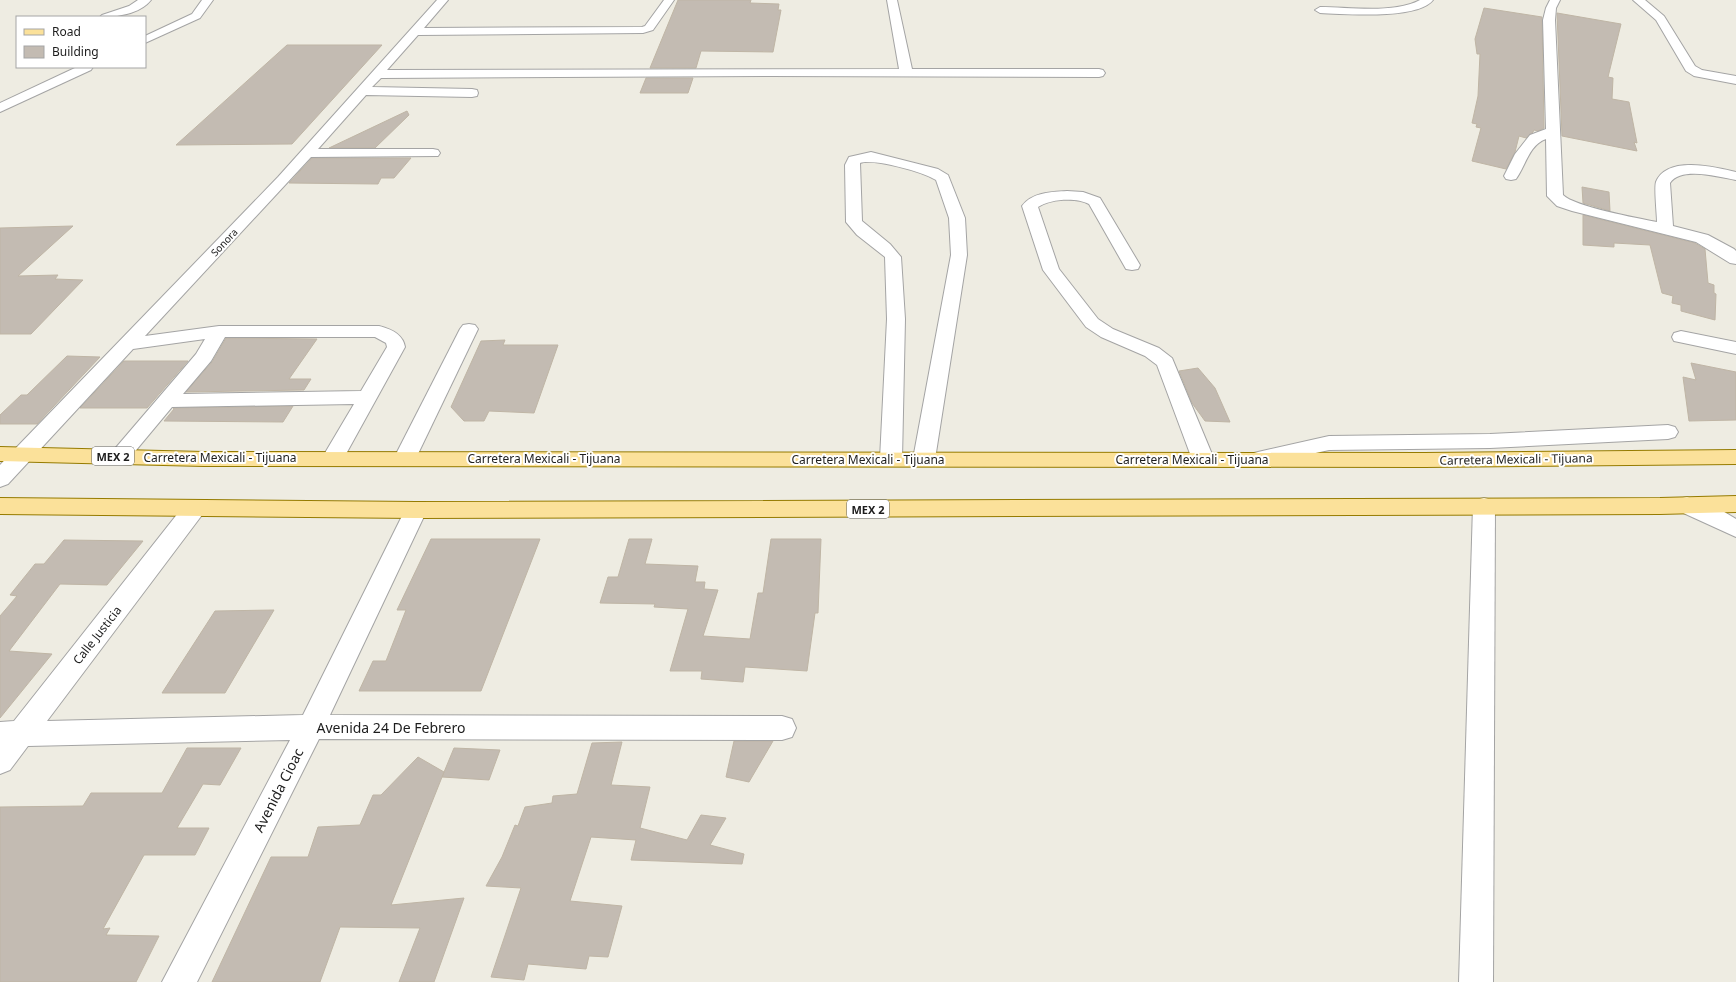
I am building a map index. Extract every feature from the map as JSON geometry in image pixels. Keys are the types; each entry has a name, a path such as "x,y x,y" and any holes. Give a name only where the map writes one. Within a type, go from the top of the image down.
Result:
{"main road":[{"name":"Carretera Mexicali - Tijuana","path":"0,454 204,459 1424,460 1736,457"},
{"name":"MEX 2","path":"0,506 416,510 1736,504"}],"street":[{"path":"109,16 132,8 146,0"},
{"path":"146,40 196,16 208,0"},
{"name":"Sonora","path":"0,480 22,454 128,344 306,153 416,32 443,0"},
{"path":"416,32 643,30 649,28 669,0"},
{"path":"892,0 906,72"},
{"path":"1320,10 1399,10 1412,8 1428,0"},
{"path":"1555,0 1551,8 1549,20 1555,196 1562,203 1702,238 1736,259"},
{"path":"1638,0 1660,18 1690,68 1698,73 1736,80"},
{"path":"0,108 28,95 56,75 83,68"},
{"path":"377,74 906,72 1099,73"},
{"path":"362,91 472,93"},
{"path":"0,97 28,95"},
{"path":"1511,176 1522,154 1535,138 1553,131"},
{"path":"306,153 433,153"},
{"path":"891,459 896,318 893,257 889,250 858,228 854,222 852,165 854,160 871,156 933,172 942,178 957,218 959,255 924,459"},
{"path":"1665,228 1663,184 1668,175 1686,169 1712,171 1736,176"},
{"path":"1132,265 1094,201 1080,196 1038,199 1032,202 1030,206 1051,270 1092,323 1108,333 1152,352 1165,362 1203,459"},
{"path":"405,458 470,329"},
{"path":"128,344 219,332 378,331 395,340 396,347 333,458"},
{"path":"120,456 204,357 219,332"},
{"path":"1681,337 1736,348"},
{"path":"167,401 368,397"},
{"path":"1258,459 1337,443 1490,441 1577,438 1622,433 1668,432"},
{"path":"1687,505 1713,516 1736,530"},
{"path":"1476,982 1484,506"},
{"name":"Calle Justicia","path":"0,762 11,734 194,509"},
{"name":"Avenida Cioac","path":"179,982 311,727 416,510"},
{"name":"Avenida 24 De Febrero","path":"11,734 311,727 782,728"}],"building":[{"path":"678,0 751,0 750,3 779,4 778,10 781,10 773,52 701,51 696,68 650,68"},
{"path":"1484,8 1542,17 1544,128 1538,131 1534,130 1526,138 1519,136 1515,152 1506,169 1472,161 1481,128 1476,127 1477,124 1472,123 1478,96 1480,54 1477,54 1475,39"},
{"path":"1557,13 1621,24 1608,77 1613,78 1612,99 1629,102 1637,143 1634,142 1637,151 1562,136"},
{"path":"287,45 382,45 292,144 176,145"},
{"path":"646,78 693,78 688,93 640,93"},
{"path":"407,111 409,115 375,148 329,148"},
{"path":"312,158 411,158 394,178 381,178 378,184 289,183"},
{"path":"1582,187 1609,192 1610,211 1583,203"},
{"path":"1583,215 1695,243 1705,249 1708,283 1714,285 1714,293 1716,294 1715,320 1681,311 1681,305 1672,303 1673,296 1662,293 1650,245 1614,243 1614,247 1583,245"},
{"path":"73,226 18,276 58,275 55,279 83,280 31,334 0,334 0,228"},
{"path":"226,338 317,339 289,379 311,379 304,390 186,392 212,362"},
{"path":"505,340 503,345 558,345 534,413 489,411 484,421 464,421 451,407 481,341"},
{"path":"67,356 100,357 37,424 0,424 0,415 21,395 27,395"},
{"path":"124,361 188,361 147,408 80,408"},
{"path":"1691,363 1736,372 1736,420 1689,421 1683,377 1696,380"},
{"path":"1198,368 1215,388 1230,422 1205,421 1192,403 1179,371"},
{"path":"293,406 283,422 164,421 174,409 173,408"},
{"path":"431,539 540,539 481,691 359,691 373,661 386,661 406,610 397,610"},
{"path":"629,539 652,539 645,564 698,566 695,582 705,582 704,589 718,590 703,636 750,639 758,593 763,593 771,539 821,539 818,613 815,613 807,671 745,667 743,682 701,679 702,671 670,671 688,609 654,607 655,604 600,603 608,577 618,577"},
{"path":"64,540 143,541 107,585 60,584 9,651 52,654 0,718 0,616 17,596 10,595 35,564 44,564"},
{"path":"274,610 225,693 162,693 215,611"},
{"path":"734,741 773,741 749,782 726,777"},
{"path":"622,742 611,785 650,787 640,828 687,840 701,815 726,818 710,845 744,854 742,864 631,860 636,840 591,837 570,901 622,906 608,957 589,956 586,969 528,964 524,980 491,977 521,888 486,886 502,857 515,825 518,826 525,807 552,803 553,796 577,794 592,743"},
{"path":"187,748 241,748 220,785 203,784 177,828 209,828 195,855 144,855 103,929 110,928 106,935 159,936 136,982 0,982 0,807 83,806 91,793 162,793"},
{"path":"454,748 500,750 489,780 442,777"},
{"path":"418,757 444,772 391,905 464,898 434,982 399,982 420,928 340,927 320,982 212,982 271,857 308,857 318,827 360,825 373,795 381,795"}]}
